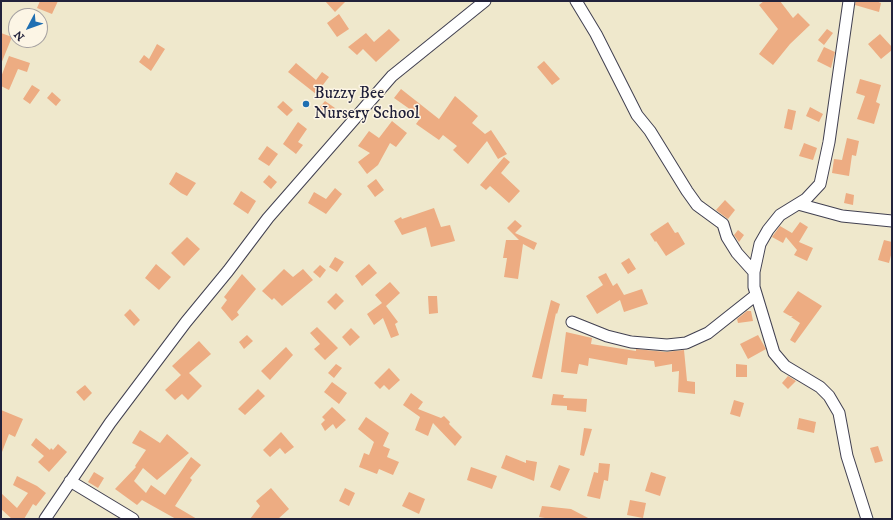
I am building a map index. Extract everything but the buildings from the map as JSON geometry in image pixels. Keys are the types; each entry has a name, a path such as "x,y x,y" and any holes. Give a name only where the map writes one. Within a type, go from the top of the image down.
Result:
{"street":[{"path":"45,519 110,423 186,322 228,271 268,218 392,76 485,1"},
{"path":"576,1 610,60 637,115 650,131 697,205 723,224 737,253 754,272"},
{"path":"849,1 829,142 820,184 814,192 780,215 768,230 760,244 754,272 756,295 763,322 776,357 785,366 820,387 829,396 839,413 847,456 868,519"},
{"path":"798,204 842,216 892,221"},
{"path":"572,322 607,336 631,342 667,345 686,343 708,333 756,295"},
{"path":"70,481 133,519"}],"place":[{"name":"Buzzy Bee Nursery School","path":"306,104"}]}
